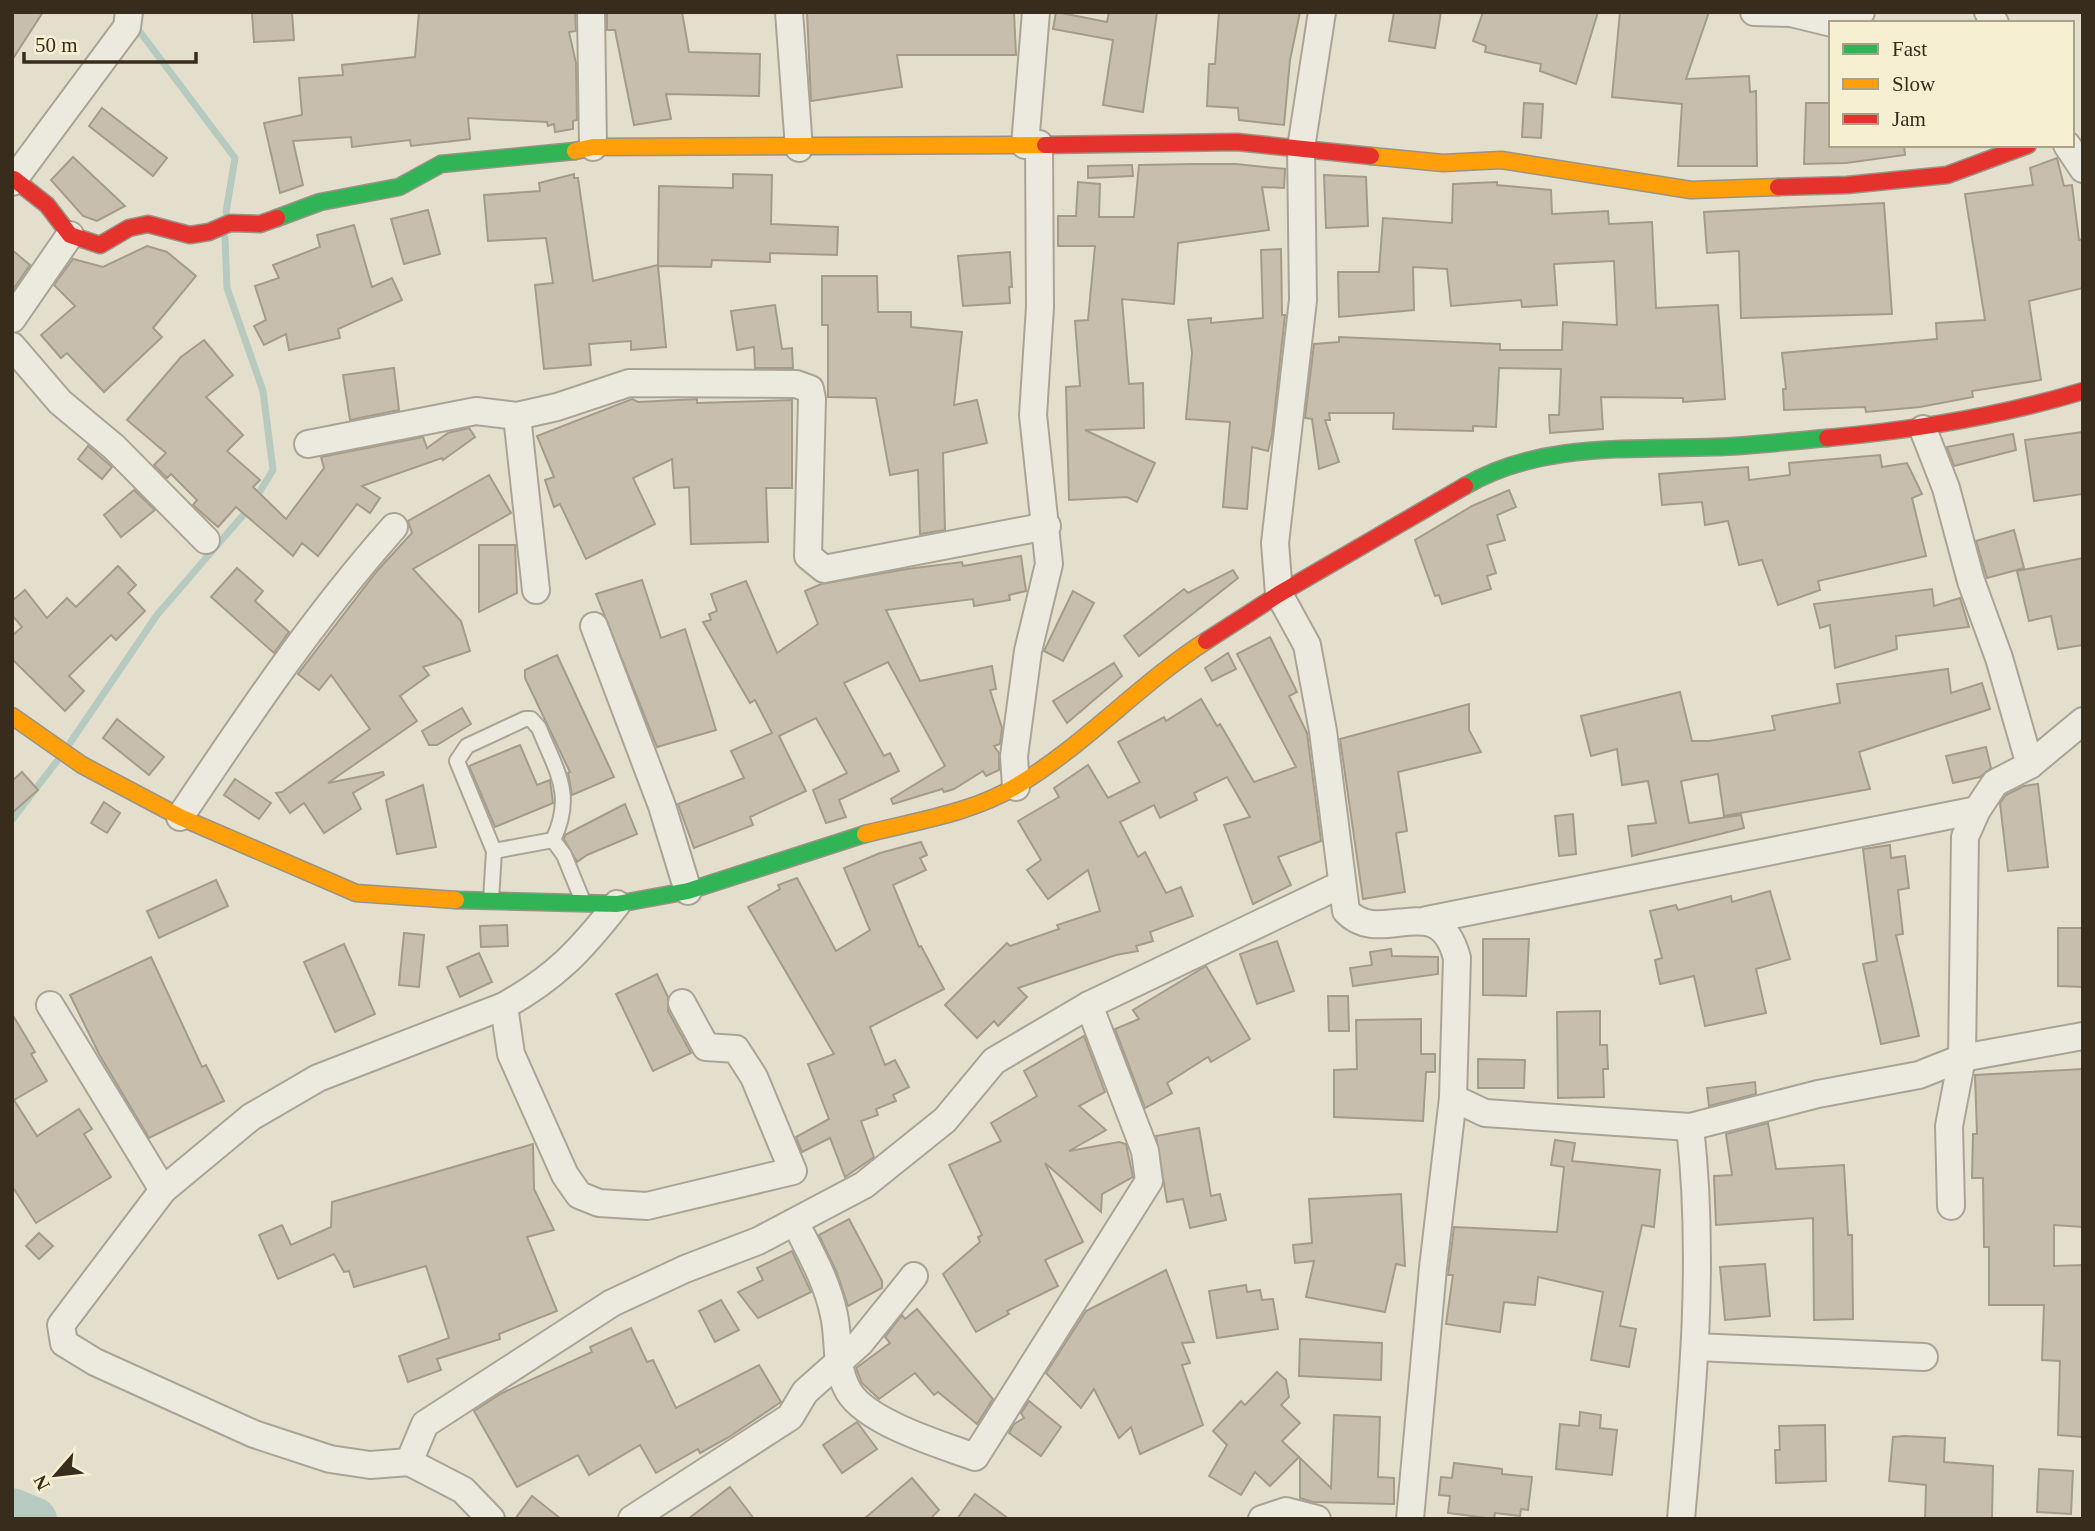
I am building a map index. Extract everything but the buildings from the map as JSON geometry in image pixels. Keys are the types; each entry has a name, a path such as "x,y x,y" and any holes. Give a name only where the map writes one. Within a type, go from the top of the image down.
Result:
{"street":[{"path":"129,12 127,27 13,180 47,205 71,234 100,245 129,228 148,224 190,235 236,223 260,224 320,202 399,187 418,180 441,164 566,153 593,147 799,148 1237,142 1443,163 1500,160 1691,190 1847,185 1947,175 2023,147"},
{"path":"591,12 593,147"},
{"path":"789,12 799,148"},
{"path":"1016,787 1014,756 1028,651 1049,564 1033,415 1040,307 1032,144 1036,12"},
{"path":"1322,12 1301,148 1303,300 1275,543 1279,594 1307,645 1323,731 1340,884 1346,911 1356,922 1369,925 1427,920 1977,810"},
{"path":"1754,12 1791,13 1829,22"},
{"path":"1844,21 1861,12"},
{"path":"2068,147 2083,169"},
{"path":"12,320 71,234"},
{"path":"12,346 60,402 114,447 206,540"},
{"path":"308,444 476,411 517,416 556,407 629,383 796,384 810,389 812,399 808,556 824,569 1047,526"},
{"path":"12,716 82,765 180,817 356,893 491,901 617,904 688,891 863,834 965,809 1016,787 1068,752 1164,668 1279,594 1474,481 1516,461 1569,452 1724,447 1923,429 2019,411 2083,391"},
{"path":"517,416 536,590"},
{"path":"1923,429 1946,488 1971,581 1999,658 2030,765"},
{"path":"180,817 249,713 343,584 394,527"},
{"path":"594,626 662,806 688,891"},
{"path":"1951,1206 1949,1126 1962,1058 1962,876 1965,837 1977,810 1995,783 2030,765 2083,720"},
{"path":"409,1462 425,1424 612,1303 685,1269 758,1241 864,1185 945,1120 994,1061 1089,1005 1340,884"},
{"path":"491,1519 463,1490 409,1462 370,1465 330,1459 254,1434 95,1363 64,1343 61,1325 163,1190 251,1117 318,1078 504,1006 532,990 579,951 617,904"},
{"path":"1410,1519 1433,1268 1453,1098 1457,958 1452,942 1442,928 1427,920"},
{"path":"504,1006 511,1054 565,1175 579,1195 599,1203 647,1206 793,1171 754,1077 736,1049 706,1047 682,1003"},
{"path":"50,1005 163,1190"},
{"path":"795,1222 822,1274 835,1316 837,1366 850,1395 894,1427 975,1457 1149,1181 1145,1151 1089,1005"},
{"path":"1453,1098 1485,1113 1690,1127 1818,1094 1919,1075 1962,1058 2083,1036"},
{"path":"1681,1519 1696,1347 1697,1184 1690,1127"},
{"path":"632,1519 790,1417 805,1392 860,1343 914,1276"},
{"path":"1696,1347 1924,1357"},
{"path":"1262,1519 1286,1511 1317,1519"}],"lane":[{"path":"491,901 494,851 457,761 467,746 525,719 531,719 539,728 562,791 565,809 554,839"},
{"path":"494,851 554,839"},
{"path":"554,839 564,855 584,904"}],"waterway":[{"path":"134,24 235,158 226,212"},
{"path":"70,743 157,615 251,506 273,470 263,391 227,288 225,238"},
{"path":"12,820 57,761"},
{"path":"12,1509 36,1519"}],"traffic: fast":[{"path":"277,218 320,202 399,187 441,164 575,151"},
{"path":"1465,486 1494,472 1555,455 1618,449 1743,446 1827,438"},
{"path":"456,900 617,904 688,891 865,834"}],"traffic: slow":[{"path":"575,151 593,147 1045,145"},
{"path":"1371,156 1443,163 1501,160 1691,190 1778,187"},
{"path":"865,834 963,809 1001,795 1067,751 1158,676 1206,641"},
{"path":"12,716 82,765 180,817 356,893 456,900"}],"traffic: jam":[{"path":"1045,145 1237,142 1371,156"},
{"path":"1778,187 1847,185 1947,175 2023,147"},
{"path":"14,179 47,205 70,235 100,245 129,228 148,224 190,235 209,232 230,223 260,224 277,218"},
{"path":"1827,438 1956,421 2083,391"},
{"path":"1206,641 1279,594 1465,486"}]}
